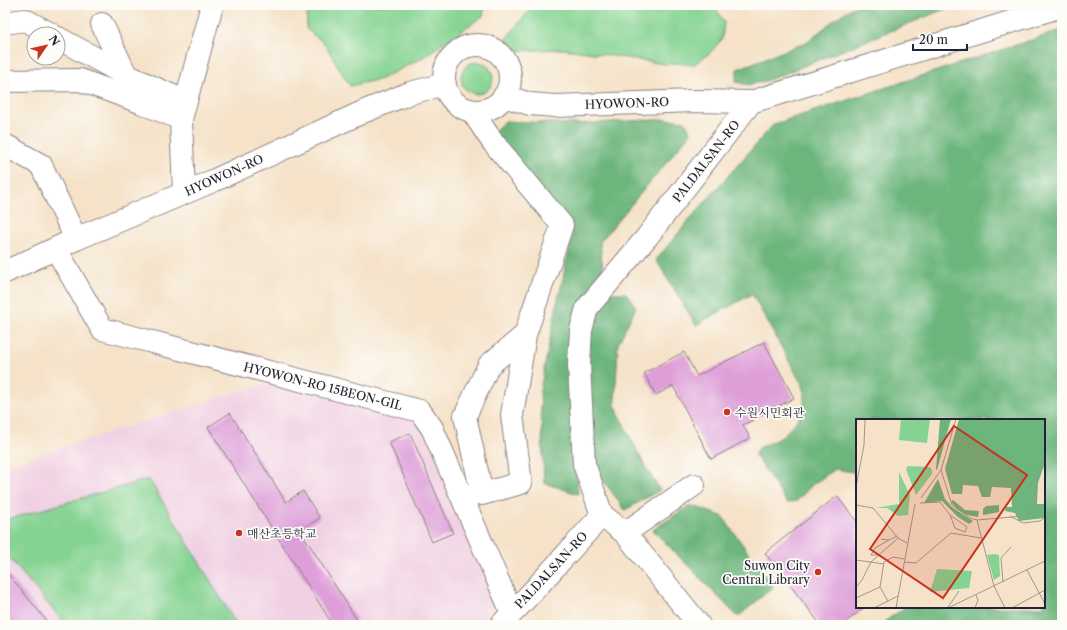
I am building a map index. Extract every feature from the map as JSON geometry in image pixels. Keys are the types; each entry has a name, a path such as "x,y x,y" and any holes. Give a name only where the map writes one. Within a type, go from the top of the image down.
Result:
{"street":[{"path":"184,193 184,110 212,5"},
{"path":"751,102 1062,6"},
{"path":"5,23 25,20 36,26"},
{"path":"102,24 126,75"},
{"path":"66,42 126,75 184,110"},
{"path":"476,45 487,47 497,52 504,59 509,69 510,80 508,91 504,96 502,100 493,107 483,111 472,111 461,107 452,100 445,84 445,70 449,60 457,52 466,47 476,45"},
{"path":"5,81 80,80 140,102 184,110"},
{"name":"HYOWON-RO","path":"5,272 365,111 410,93 445,84"},
{"name":"HYOWON-RO","path":"504,96 530,104 555,106 694,101 751,102"},
{"name":"PALDALSAN-RO","path":"506,619 602,515 584,464 579,364 581,330 587,308 647,238 751,102"},
{"path":"472,111 492,141 562,225 525,335 512,415 521,483 482,494 465,416 489,365 525,335"},
{"path":"5,145 41,165 76,239"},
{"name":"HYOWON-RO 15BEON-GIL","path":"56,248 102,329 420,411 432,428 506,619"},
{"path":"625,533 694,485"},
{"path":"602,515 625,533 699,625"}],"shaded area":[{"name":"매산초등학교","path":"275,384 418,415 501,600 477,625 5,625 5,466 252,387"}],"green space":[{"path":"308,5 485,5 483,16 420,59 381,79 350,86 324,43 306,29"},
{"path":"534,5 714,5 724,22 722,39 710,53 693,65 678,63 665,64 563,49 505,50 504,41"},
{"path":"857,5 955,5 769,80 748,85 736,82 737,69 805,43 842,14"},
{"path":"1062,30 1062,625 880,625 904,608 1045,608 1045,419 856,419 856,476 853,472 835,469 812,485 797,501 787,503 754,453 759,448 782,437 795,423 804,409 804,388 752,294 696,325 656,260 689,220 774,124"},
{"path":"474,62 480,62 489,66 493,78 489,90 480,94 474,94 465,90 461,81 461,75 465,66"},
{"path":"665,119 685,121 691,133 600,242 603,271 576,319 571,404 578,494 544,483 540,390 558,299 573,234 492,133 505,121 575,124"},
{"path":"604,293 626,293 636,307 618,344 615,405 647,470 660,490 625,510 600,476 588,438 590,309"},
{"path":"149,479 237,625 66,625 5,553 5,520"},
{"path":"690,505 722,516 773,587 738,617 653,530"}],"building":[{"name":"수원시민회관","path":"764,342 794,398 743,425 750,438 711,459 673,386 656,395 644,373 684,352 697,376"},
{"path":"230,413 286,502 303,491 320,518 300,530 357,620 350,625 333,625 208,427"},
{"path":"410,433 453,533 432,542 389,442"},
{"name":"Suwon City Central Library","path":"837,496 856,521 856,608 864,608 842,625 821,625 765,553"},
{"path":"5,570 50,625 5,625"}],"place":[{"name":"수원시민회관","path":"727,412"},
{"name":"매산초등학교","path":"239,533"},
{"name":"Suwon City Central Library","path":"818,572"}]}
